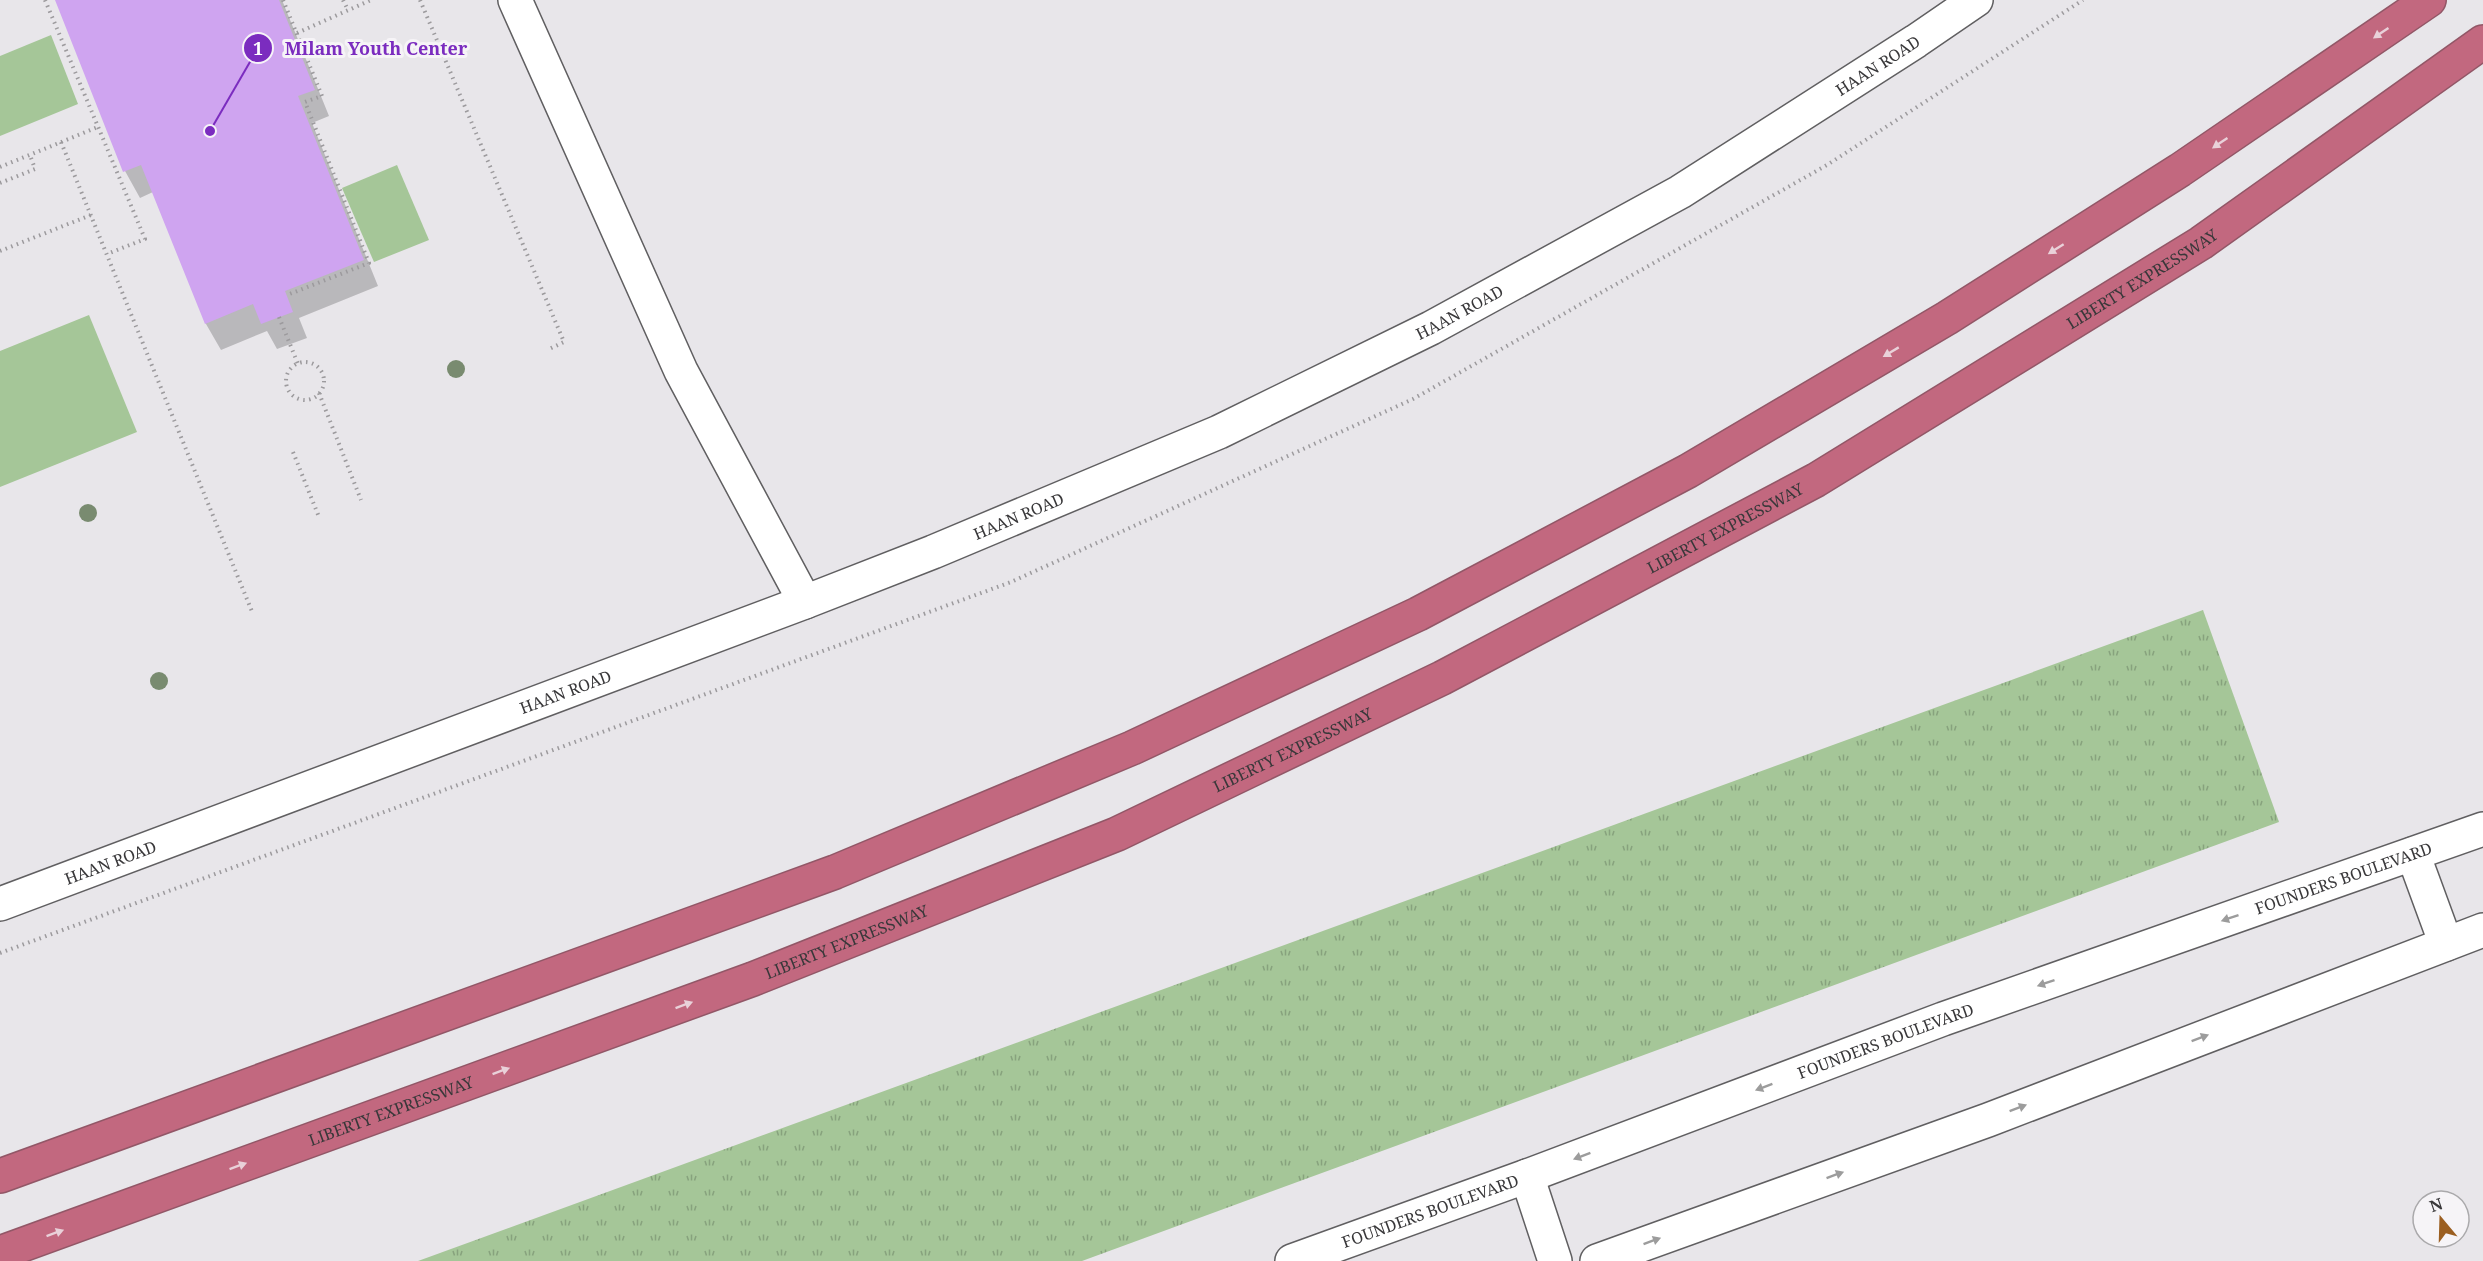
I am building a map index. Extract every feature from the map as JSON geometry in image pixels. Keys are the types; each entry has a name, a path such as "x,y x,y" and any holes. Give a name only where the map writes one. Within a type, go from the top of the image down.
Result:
{"highway":[{"path":"0,1176 835,872 1132,748 1418,614 1688,471 1947,318 2180,170 2429,0"},
{"name":"LIBERTY EXPRESSWAY","path":"0,1253 765,975 1117,834 1442,678 1816,480 2201,243 2483,42"}],"street":[{"path":"515,0 681,371 804,602"},
{"name":"HAAN ROAD","path":"0,904 804,602 933,552 1220,432 1431,328 1680,192 1976,0"},
{"name":"FOUNDERS BOULEVARD","path":"1292,1261 1527,1176 1943,1019 2483,829"},
{"path":"2413,854 2446,944"},
{"path":"1597,1261 1988,1120 2483,930"},
{"path":"1527,1176 1555,1261"}],"path":[{"path":"45,0 145,239 107,254"},
{"path":"283,0 322,96 305,102 369,262 287,295"},
{"path":"343,0 348,10"},
{"path":"297,33 371,0"},
{"path":"420,0 564,342 547,350"},
{"path":"0,167 98,127"},
{"path":"61,142 253,614"},
{"path":"0,183 35,169 30,155"},
{"path":"0,251 91,215"},
{"path":"279,317 298,364"},
{"path":"310,362 321,370 324,382 319,393 308,399 301,399 288,388 287,376 298,364 310,362"},
{"path":"319,393 361,500"},
{"path":"293,452 319,517"}],"green space":[{"path":"51,35 78,104 0,136 0,56"},
{"path":"397,165 429,240 374,262 342,188"},
{"path":"89,315 137,432 0,487 0,351"},
{"path":"2203,610 2279,822 1082,1261 418,1261"}],"building":[{"path":"55,0 279,0 315,90 298,96 364,260 285,291 293,312 261,324 253,304 205,324 141,165 123,172"}],"place":[{"name":"Milam Youth Center","path":"210,131"}]}
